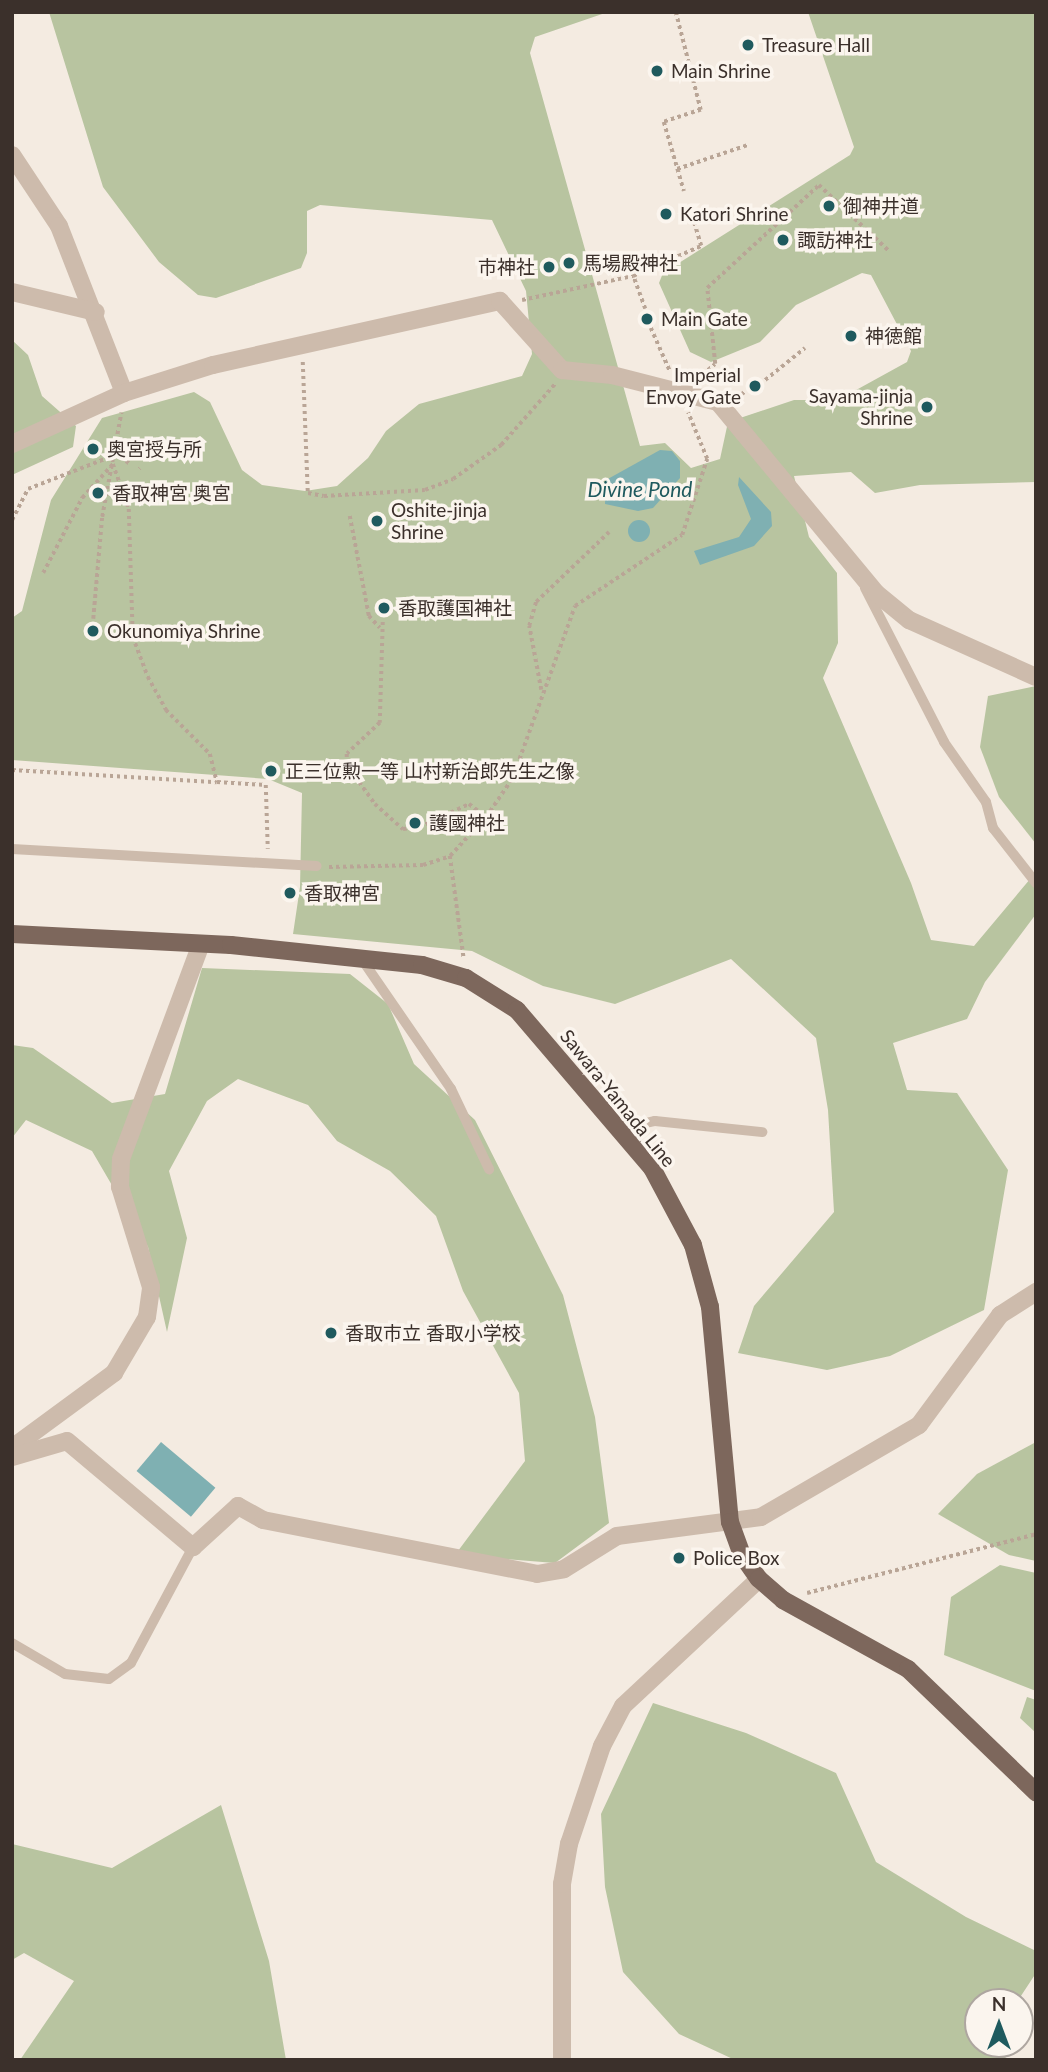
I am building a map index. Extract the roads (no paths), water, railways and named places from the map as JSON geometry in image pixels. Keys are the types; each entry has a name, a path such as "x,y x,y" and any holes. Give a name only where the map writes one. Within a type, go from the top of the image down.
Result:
{"main road":[{"name":"Sawara-Yamada Line","path":"12,934 201,943 359,956 422,965 466,978 517,1010 620,1129 678,1210 710,1307 730,1522 742,1555 759,1579 783,1600 908,1669 1036,1792"}],"street":[{"path":"12,155 60,226 96,312 124,393"},
{"path":"12,292 96,312"},
{"path":"12,444 124,393 212,365 500,302 562,370 612,375 718,402 854,567 909,620 1036,677"},
{"path":"12,1448 114,1373 148,1317 151,1287 120,1187 121,1159 201,943"},
{"path":"12,1457 66,1441 193,1547 237,1506 263,1520 537,1574 564,1569 617,1536 761,1517 919,1425 1000,1315 1036,1292"},
{"path":"562,2060 562,1884 569,1844 602,1746 623,1706 759,1579"}],"lane":[{"path":"854,567 944,742 986,802 993,828 1036,883"},
{"path":"12,849 322,867"},
{"path":"359,956 451,1089 489,1169"},
{"path":"620,1129 655,1121 762,1132"},
{"path":"12,1643 65,1674 109,1679 131,1663 193,1547"}],"water":[{"name":"Divine Pond","path":"660,450 672,451 680,461 680,478 653,508 638,511 605,504 606,480"},
{"path":"739,477 771,512 772,526 754,546 700,565 694,551 739,537 751,519 738,485"},
{"path":"639,520 647,523 650,531 647,539 639,542 631,539 628,531 631,523"},
{"path":"161,1442 215,1488 191,1517 137,1471"}],"place":[{"name":"Treasure Hall","path":"748,45"},
{"name":"Main Shrine","path":"657,71"},
{"name":"御神井道","path":"829,206"},
{"name":"Katori Shrine","path":"666,214"},
{"name":"諏訪神社","path":"783,240"},
{"name":"馬場殿神社","path":"569,263"},
{"name":"市神社","path":"549,267"},
{"name":"Main Gate","path":"647,319"},
{"name":"神徳館","path":"851,336"},
{"name":"Imperial Envoy Gate","path":"755,386"},
{"name":"Sayama-jinja Shrine","path":"927,407"},
{"name":"奥宮授与所","path":"93,449"},
{"name":"香取神宮 奥宮","path":"98,493"},
{"name":"Oshite-jinja Shrine","path":"377,521"},
{"name":"香取護国神社","path":"384,608"},
{"name":"Okunomiya Shrine","path":"93,631"},
{"name":"正三位勲一等 山村新治郎先生之像","path":"271,771"},
{"name":"護國神社","path":"415,823"},
{"name":"香取神宮","path":"290,893"},
{"name":"香取市立 香取小学校","path":"331,1333"},
{"name":"Police Box","path":"679,1558"}]}
